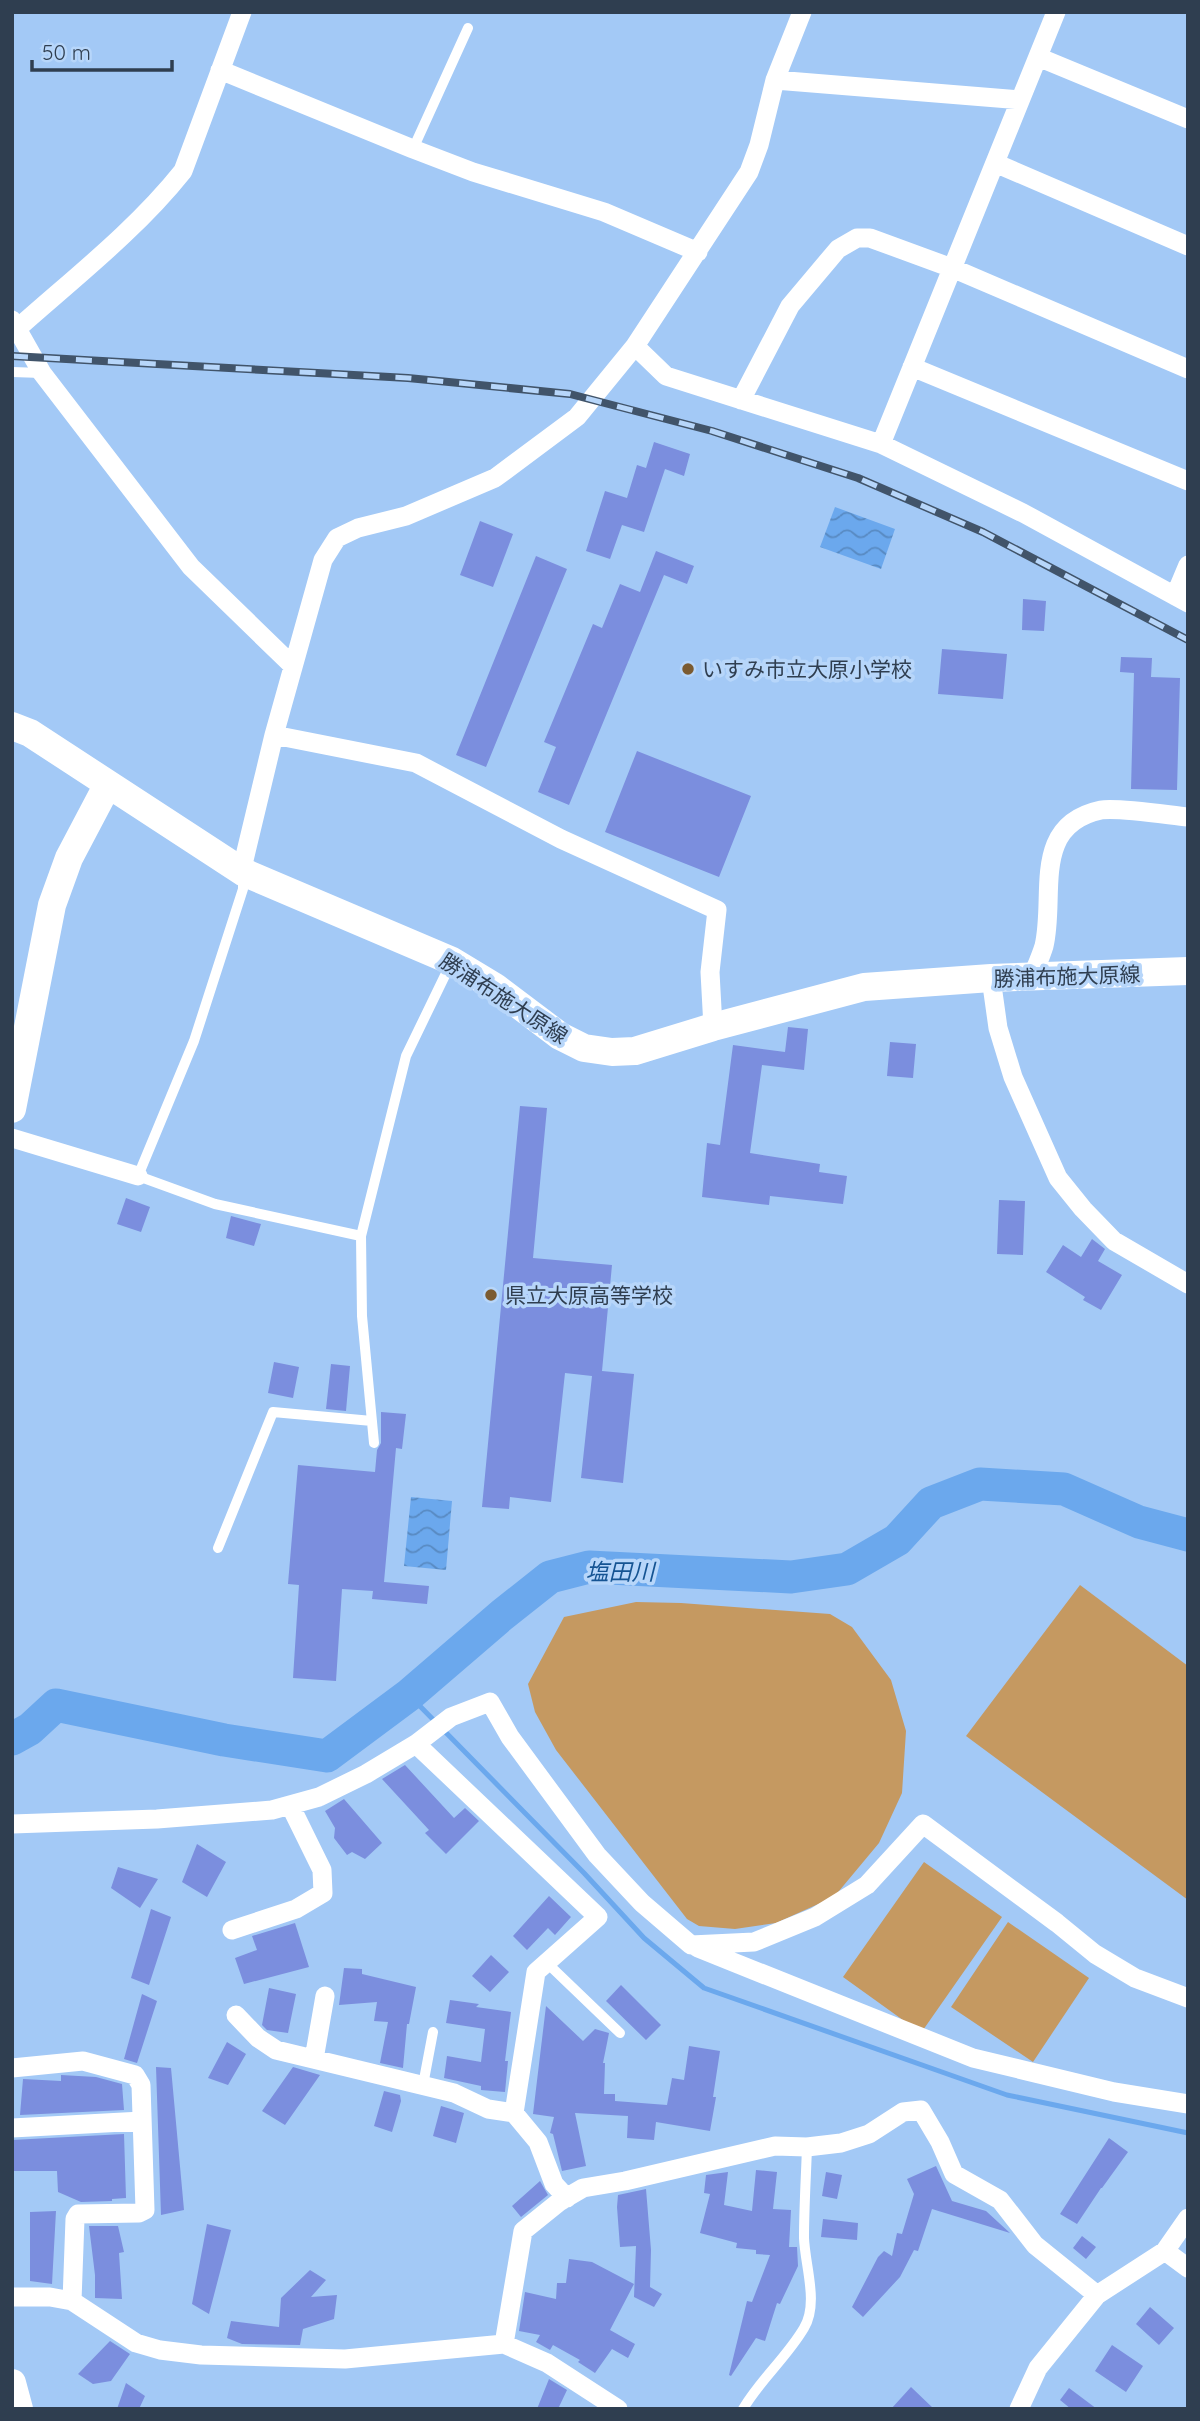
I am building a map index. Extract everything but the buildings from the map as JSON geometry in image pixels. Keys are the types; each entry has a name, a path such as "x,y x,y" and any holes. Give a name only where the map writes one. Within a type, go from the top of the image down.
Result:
{"main road":[{"name":"勝浦布施大原線","path":"12,726 30,733 243,872 452,961 495,987 560,1036 584,1048 612,1052 635,1051 713,1027 864,987 991,978 1188,971"},
{"path":"12,1108 52,905 69,858 108,784"},
{"path":"12,2384 19,2409"}],"street":[{"path":"242,12 183,171 124,234 15,324 42,373 191,567 293,666"},
{"path":"243,872 274,735 293,666 323,560 337,538 358,528 406,516 495,478 577,417 635,346 749,172 759,145 775,80 802,12"},
{"path":"881,444 1056,12"},
{"path":"1038,57 1188,119"},
{"path":"220,70 473,172 604,212 698,252"},
{"path":"775,80 1020,100"},
{"path":"995,163 1188,246"},
{"path":"741,400 790,306 838,249 857,238 870,238 952,268 1188,369"},
{"path":"635,346 666,376 881,444 1023,513 1181,599 1188,565"},
{"path":"912,367 1188,481"},
{"path":"274,735 416,763 561,839 716,909 710,972 713,1027"},
{"path":"1032,977 1044,945 1051,856 1062,832 1078,818 1103,809 1188,817"},
{"path":"991,978 998,1028 1013,1077 1058,1178 1114,1241 1188,1284"},
{"path":"12,1138 138,1176"},
{"path":"12,1824 157,1819 272,1810 319,1797 366,1774 431,1732 490,1702 510,1737 597,1856 642,1903 691,1945 973,2058 1114,2092 1188,2104"},
{"path":"431,1732 598,1917 536,1972 514,2113"},
{"path":"232,1930 296,1909 323,1893 322,1870 290,1805"},
{"path":"691,1945 754,1942 815,1917 867,1885 923,1824 1095,1954 1135,1978 1188,1998"},
{"path":"314,2059 326,1996"},
{"path":"236,2015 258,2038 276,2050 454,2093 488,2109 514,2113 538,2142 554,2184 568,2198"},
{"path":"12,2068 83,2062 135,2075 141,2085 145,2210 139,2213 78,2214 75,2219 72,2301"},
{"path":"504,2344 523,2231 583,2188 775,2146 807,2147 841,2143 869,2134 903,2112 921,2110 940,2142 954,2174 1000,2200 1035,2245 1097,2295"},
{"path":"12,2129 142,2121"},
{"path":"1019,2409 1038,2368 1097,2295 1165,2251 1188,2218"},
{"path":"1165,2251 1188,2268"},
{"path":"12,2297 50,2297 72,2301 136,2343 160,2350 201,2355 345,2359 504,2344 548,2363 618,2409"}],"lane":[{"path":"413,149 468,28"},
{"path":"12,372 42,373"},
{"path":"243,872 243,889 194,1041 138,1176 215,1204 361,1236"},
{"path":"374,1443 362,1315 361,1236 406,1056 452,961"},
{"path":"218,1548 272,1412 372,1421"},
{"path":"546,1962 620,2032"},
{"path":"423,2085 432,2032"},
{"path":"743,2409 754,2390 806,2326 811,2308 804,2239 807,2147"}],"shaded area":[{"path":"1080,1585 1188,1666 1188,1900 966,1736"},
{"path":"636,1602 830,1614 852,1627 891,1680 906,1731 902,1793 879,1843 834,1897 776,1923 735,1929 699,1926 687,1919 556,1750 535,1712 528,1684 564,1617"},
{"path":"924,1862 1002,1917 921,2033 843,1977"},
{"path":"1008,1922 1089,1978 1033,2062 951,2007"}],"water":[{"path":"835,507 895,529 881,569 820,547"},
{"path":"411,1497 452,1501 446,1570 404,1566"}],"waterway":[{"name":"塩田川","path":"12,1739 30,1729 56,1705 224,1740 327,1756 409,1695 550,1577 589,1567 791,1577 847,1569 897,1540 931,1503 980,1484 1064,1489 1139,1522 1188,1535"},
{"path":"409,1695 644,1938 704,1988 1007,2095 1188,2133"}],"railway":[{"path":"12,356 408,378 570,394 712,431 858,478 983,532 1188,640"}],"place":[{"name":"いすみ市立大原小学校","path":"688,669"},
{"name":"県立大原高等学校","path":"491,1295"}]}
